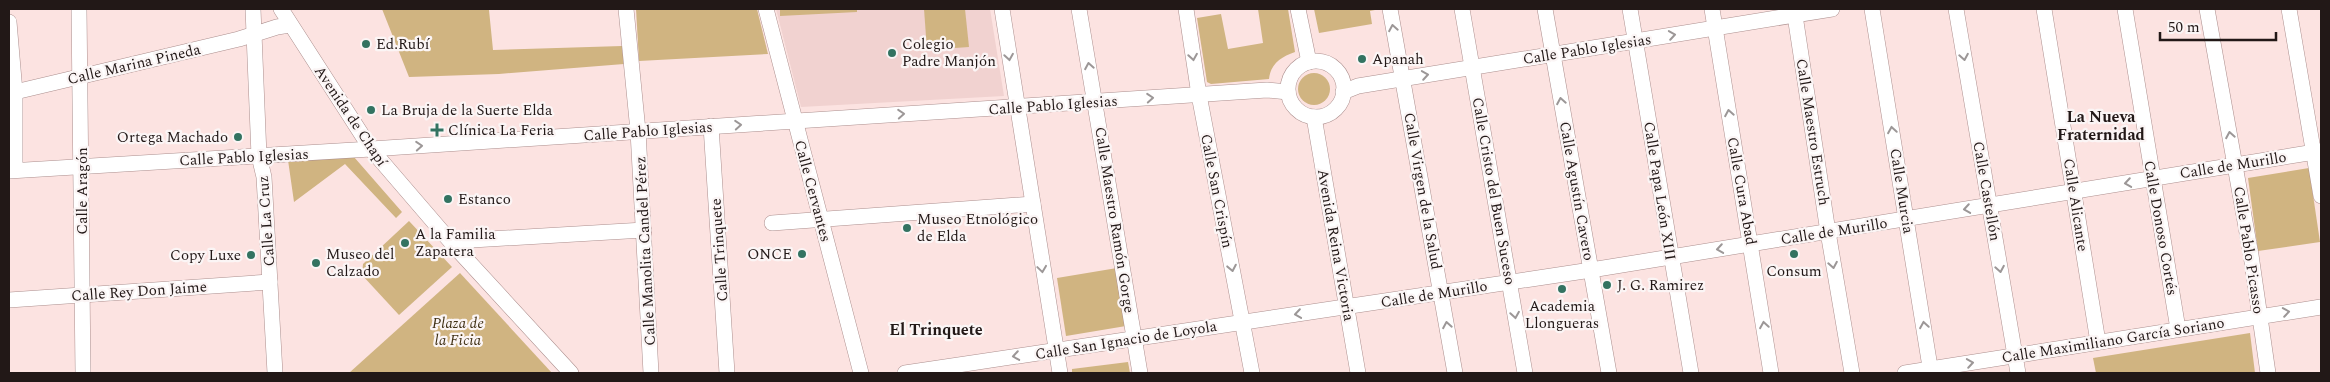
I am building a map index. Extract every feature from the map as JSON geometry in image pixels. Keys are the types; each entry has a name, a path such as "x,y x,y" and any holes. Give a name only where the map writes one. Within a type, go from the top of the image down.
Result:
{"street":[{"name":"Calle Aragón","path":"79,9 84,373"},
{"name":"Calle La Cruz","path":"253,9 252,36 259,156 264,177 275,373"},
{"name":"Avenida de Chapí","path":"281,9 290,26 371,149 457,249 571,373"},
{"name":"Calle Manolita Candel Pérez","path":"626,9 638,132 652,373"},
{"name":"Calle Cervantes","path":"766,9 861,373"},
{"path":"1002,9 1060,373"},
{"name":"Calle Maestro Ramón Gorge","path":"1079,9 1140,373"},
{"name":"Calle San Crispín","path":"1186,9 1199,95 1252,373"},
{"path":"1298,9 1309,62"},
{"name":"Calle Virgen de la Salud","path":"1390,9 1456,373"},
{"name":"Calle Cristo del Buen Suceso","path":"1462,9 1525,373"},
{"name":"Calle Agustín Cavero","path":"1545,9 1609,373"},
{"name":"Calle Papa León XIII","path":"1630,9 1670,258 1691,373"},
{"name":"Calle Cura Abad","path":"1712,9 1752,244 1771,373"},
{"name":"Calle Pablo Iglesias","path":"1344,92 1358,86 1403,78 1715,28 1795,12 1832,9"},
{"name":"Calle Murcia","path":"1872,9 1931,371"},
{"name":"Calle Castellón","path":"1956,9 2018,373"},
{"name":"Calle Alicante","path":"2044,9 2098,342"},
{"name":"Calle Donoso Cortés","path":"2124,9 2178,329"},
{"name":"Calle Pablo Picasso","path":"2207,9 2235,165 2268,373"},
{"path":"2289,9 2318,152 2321,196"},
{"name":"Calle Maestro Estruch","path":"1795,12 1828,232 1852,373"},
{"path":"9,22 15,92 12,170"},
{"name":"Calle Marina Pineda","path":"15,92 252,36 277,27 290,26"},
{"path":"1318,61 1334,68 1340,74 1344,92 1337,107 1323,116 1314,117 1300,112 1294,106 1288,92 1291,74 1302,64 1318,61"},
{"name":"Calle Pablo Iglesias","path":"12,170 638,132 1267,90 1288,92"},
{"name":"Avenida Reina Victoria","path":"1314,117 1358,373"},
{"name":"Calle Trinquete","path":"711,126 727,373"},
{"name":"Calle de Murillo","path":"1346,308 1670,258 2318,152"},
{"path":"772,223 821,221 1032,204"},
{"path":"457,249 472,240 644,230"},
{"name":"Calle Rey Don Jaime","path":"9,300 270,282"},
{"name":"Calle Maximiliano García Soriano","path":"1904,373 1931,371 2098,342 2321,307"},
{"name":"Calle San Ignacio de Loyola","path":"905,373 1346,308"}],"shaded area":[{"name":"Colegio Padre Manjón","path":"776,9 990,9 1004,96 801,107"}],"green space":[{"path":"382,9 499,9 489,10 493,50 622,46 624,64 499,74 409,77"},
{"path":"636,9 757,9 768,54 639,61"},
{"path":"780,9 857,9 857,12 780,16"},
{"path":"924,9 965,9 969,47 927,50"},
{"path":"1258,9 1288,9 1295,52 1277,61 1270,73 1269,79 1211,84 1207,82 1197,18 1221,14 1228,49 1263,43"},
{"path":"1314,9 1380,9 1370,11 1372,24 1319,33"},
{"path":"1314,73 1325,78 1330,89 1325,100 1314,105 1303,100 1298,89 1303,78"},
{"path":"354,157 402,212 396,218 345,164 294,202 288,160"},
{"path":"2309,168 2320,242 2258,251 2248,178"},
{"path":"409,221 452,267 399,315 362,275 363,264"},
{"path":"1117,268 1126,326 1066,336 1057,278"},
{"name":"Plaza de la Ficia","path":"460,273 552,373 349,373"},
{"path":"2250,333 2255,373 2096,373 2093,358"},
{"path":"1128,362 1130,373 1072,373 1072,369"}],"place":[{"name":"Ed.Rubí","path":"366,44"},
{"name":"Colegio Padre Manjón","path":"892,53"},
{"name":"Apanah","path":"1362,59"},
{"name":"La Bruja de la Suerte Elda","path":"371,110"},
{"name":"Clínica La Feria","path":"437,130"},
{"name":"Ortega Machado","path":"238,137"},
{"name":"Estanco","path":"448,199"},
{"name":"Museo Etnológico de Elda","path":"907,228"},
{"name":"A la Familia Zapatera","path":"405,243"},
{"name":"ONCE","path":"802,254"},
{"name":"Consum","path":"1794,254"},
{"name":"Copy Luxe","path":"251,255"},
{"name":"Museo del Calzado","path":"316,263"},
{"name":"J. G. Ramirez","path":"1607,285"},
{"name":"Academia Llongueras","path":"1562,289"}],"district":[{"name":"La Nueva Fraternidad","path":"2101,125"},
{"name":"El Trinquete","path":"936,329"}]}
